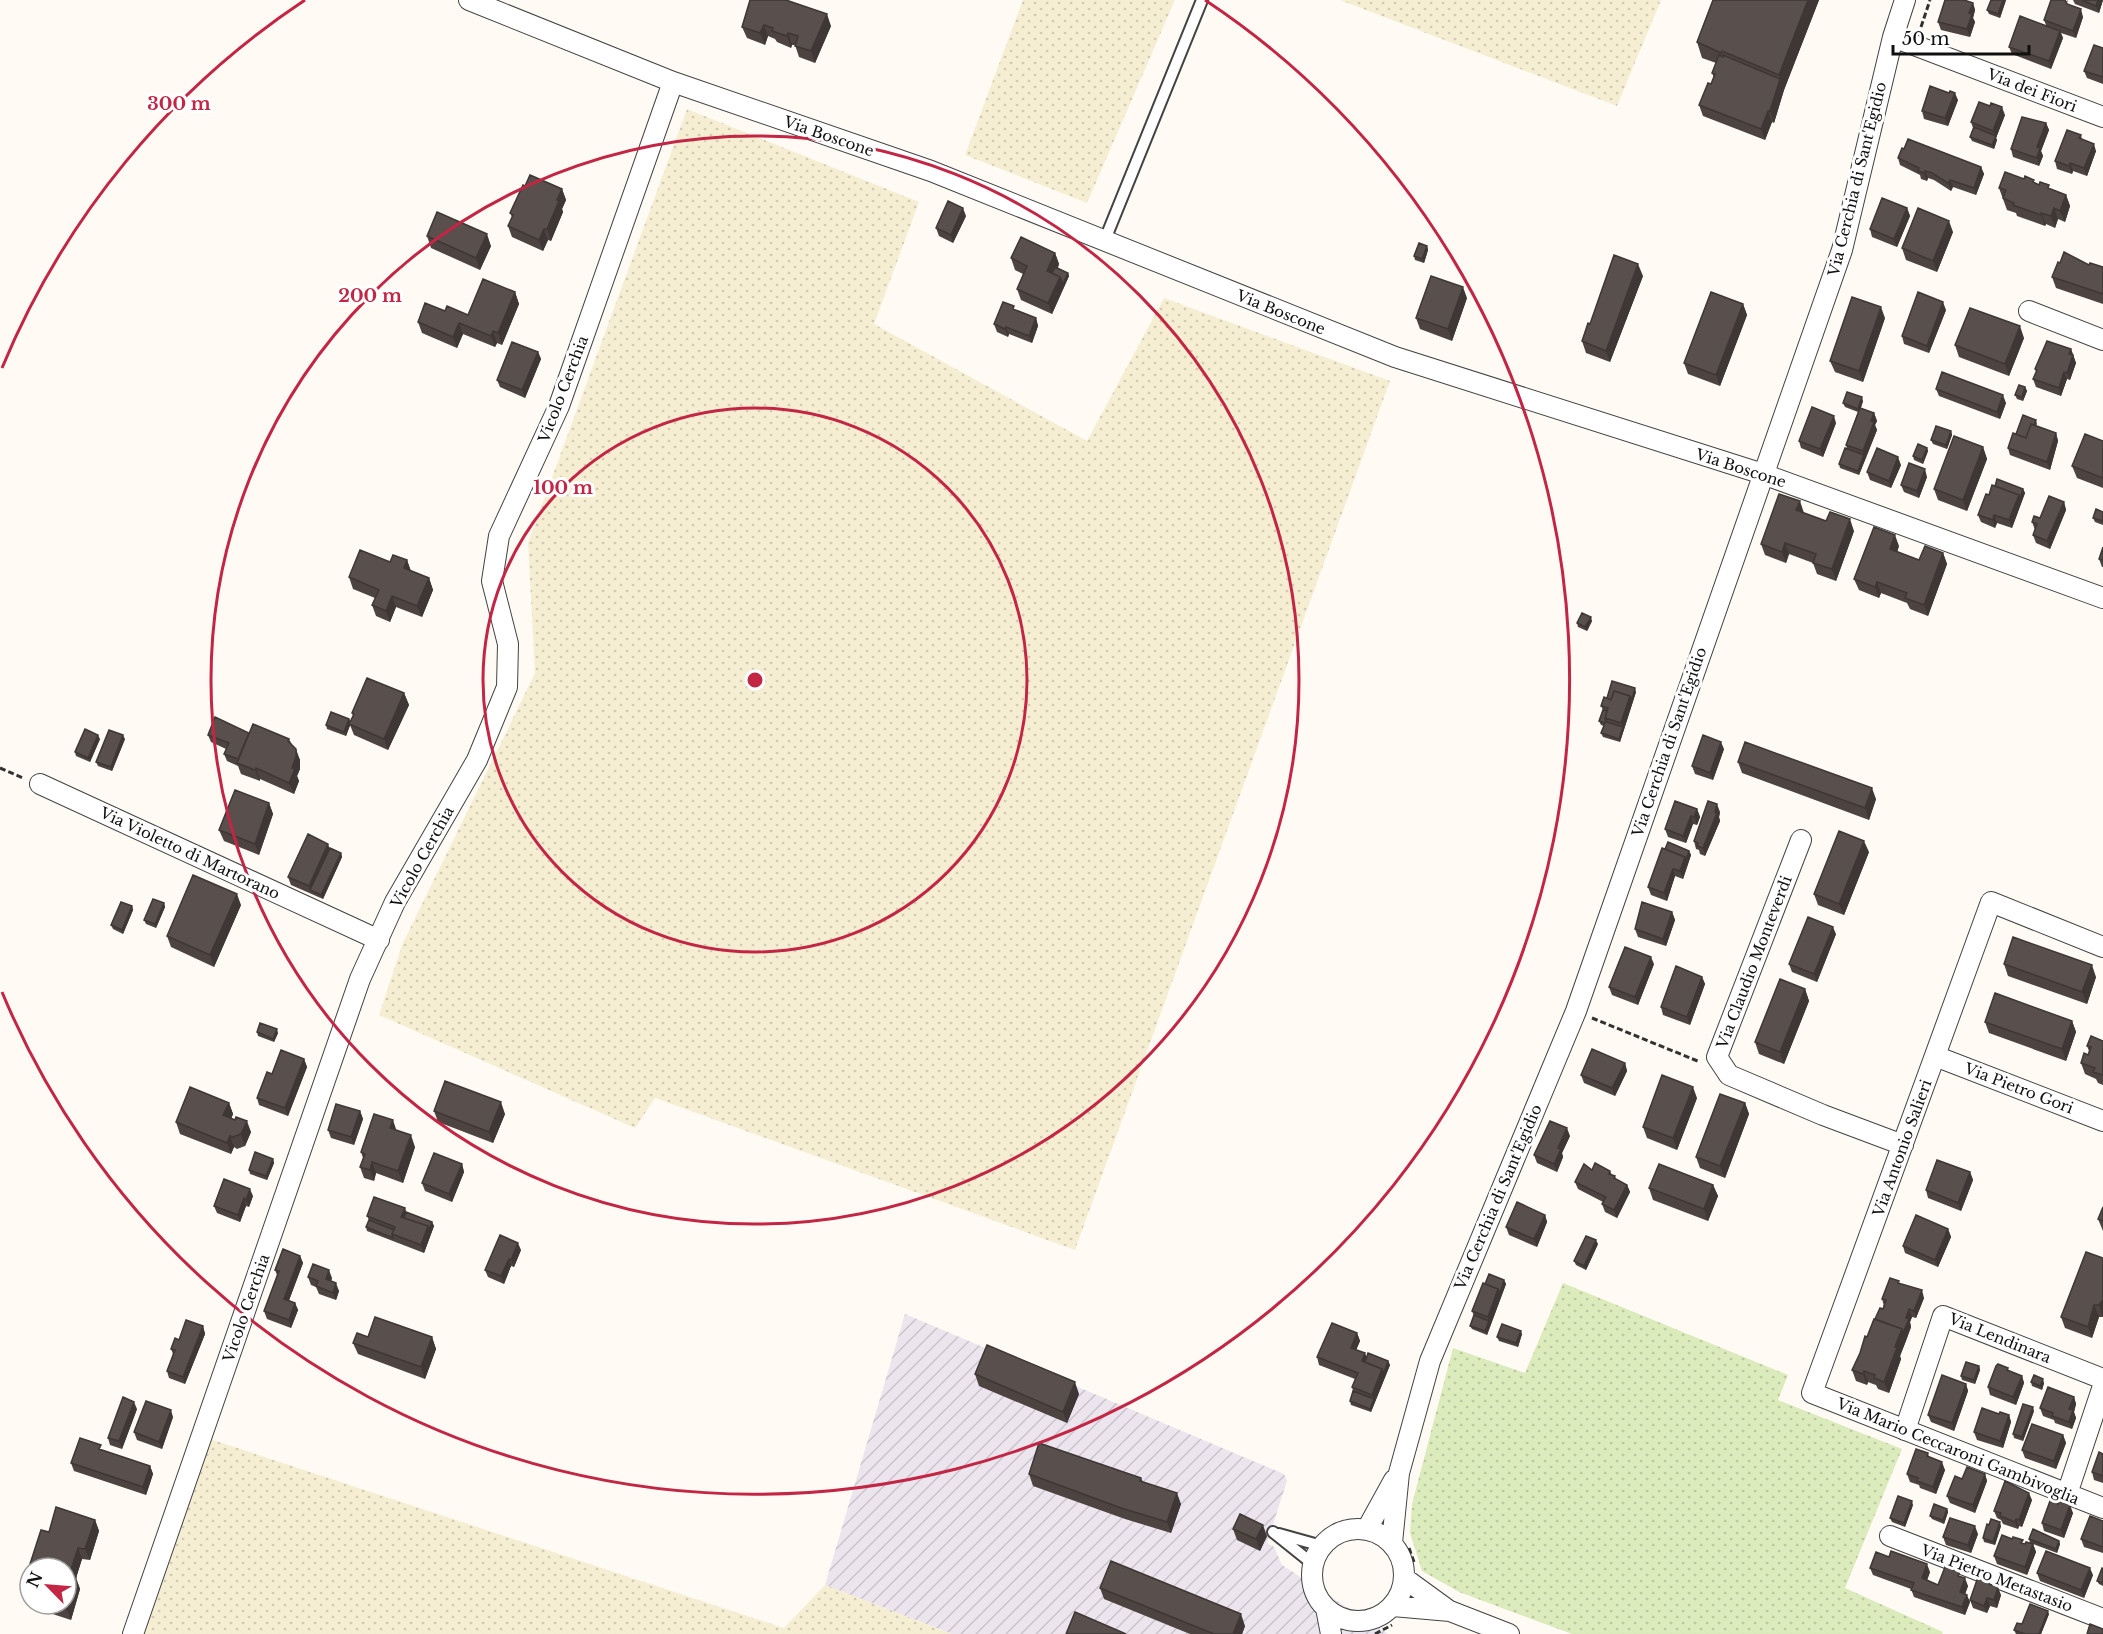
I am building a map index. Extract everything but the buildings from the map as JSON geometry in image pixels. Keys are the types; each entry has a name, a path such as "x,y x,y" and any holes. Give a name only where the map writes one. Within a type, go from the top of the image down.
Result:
{"street":[{"name":"Via Boscone","path":"469,0 673,82 931,171 1395,357 1763,474 2103,598"},
{"name":"Via Cerchia di Sant'Egidio","path":"1392,1543 1399,1473 1430,1361 1576,1011 1842,250 1893,37 1905,0"},
{"name":"Via dei Fiori","path":"1893,37 2103,117"},
{"name":"Vicolo Cerchia","path":"133,1634 360,979 395,902 477,760 507,687 508,644 492,581 499,536 559,406 673,82"},
{"path":"2029,311 2103,340"},
{"name":"Via Violetto di Martorano","path":"40,784 379,940"},
{"name":"Via Claudio Monteverdi","path":"1729,1075 1716,1057 1801,840"},
{"name":"Via Antonio Salieri","path":"1812,1394 1991,902 2103,947"},
{"name":"Via Pietro Gori","path":"1935,1056 2103,1121"},
{"path":"1729,1075 1823,1115 1903,1144"},
{"name":"Via Lendinara","path":"1905,1430 1943,1316 2103,1379"},
{"path":"2067,1494 2103,1386"},
{"name":"Via Mario Ceccaroni Gambivoglia","path":"1812,1394 2103,1508"},
{"name":"Via Cerchia di Sant'Egidio","path":"1367,1529 1399,1473"},
{"path":"1348,1634 1386,1611 1401,1593 1404,1565 1392,1543 1380,1534 1367,1529 1342,1531 1322,1546 1313,1564 1312,1580 1316,1596 1338,1617 1352,1621 1366,1621 1386,1611 1450,1611"},
{"name":"Via Pietro Metastasio","path":"1890,1536 2103,1619"},
{"path":"1404,1578 1450,1611 1509,1634"},
{"path":"1326,1608 1331,1634"}],"lane":[{"path":"1104,242 1202,0"},
{"path":"1313,1564 1273,1532 1322,1546"}],"path":[{"path":"1915,46 1930,0"},
{"path":"0,768 40,784"},
{"path":"1576,1011 1729,1075"}],"shaded area":[{"path":"1023,0 1175,0 1087,203 965,155"},
{"path":"1340,0 1661,0 1617,106"},
{"path":"687,109 919,202 874,324 1087,441 1164,298 1390,381 1075,1250 655,1098 635,1128 379,1015 402,945 535,673 528,543"},
{"path":"905,1314 1284,1474 1287,1481 1267,1543 1274,1547 1282,1565 1388,1634 952,1634 825,1585"},
{"path":"201,1436 784,1628 825,1585 952,1634 142,1634"}],"green space":[{"path":"1563,1283 1788,1375 1778,1400 1902,1449 1845,1588 1943,1632 1942,1634 1572,1634 1459,1592 1422,1571 1410,1533 1412,1504 1453,1348 1525,1373"}]}
